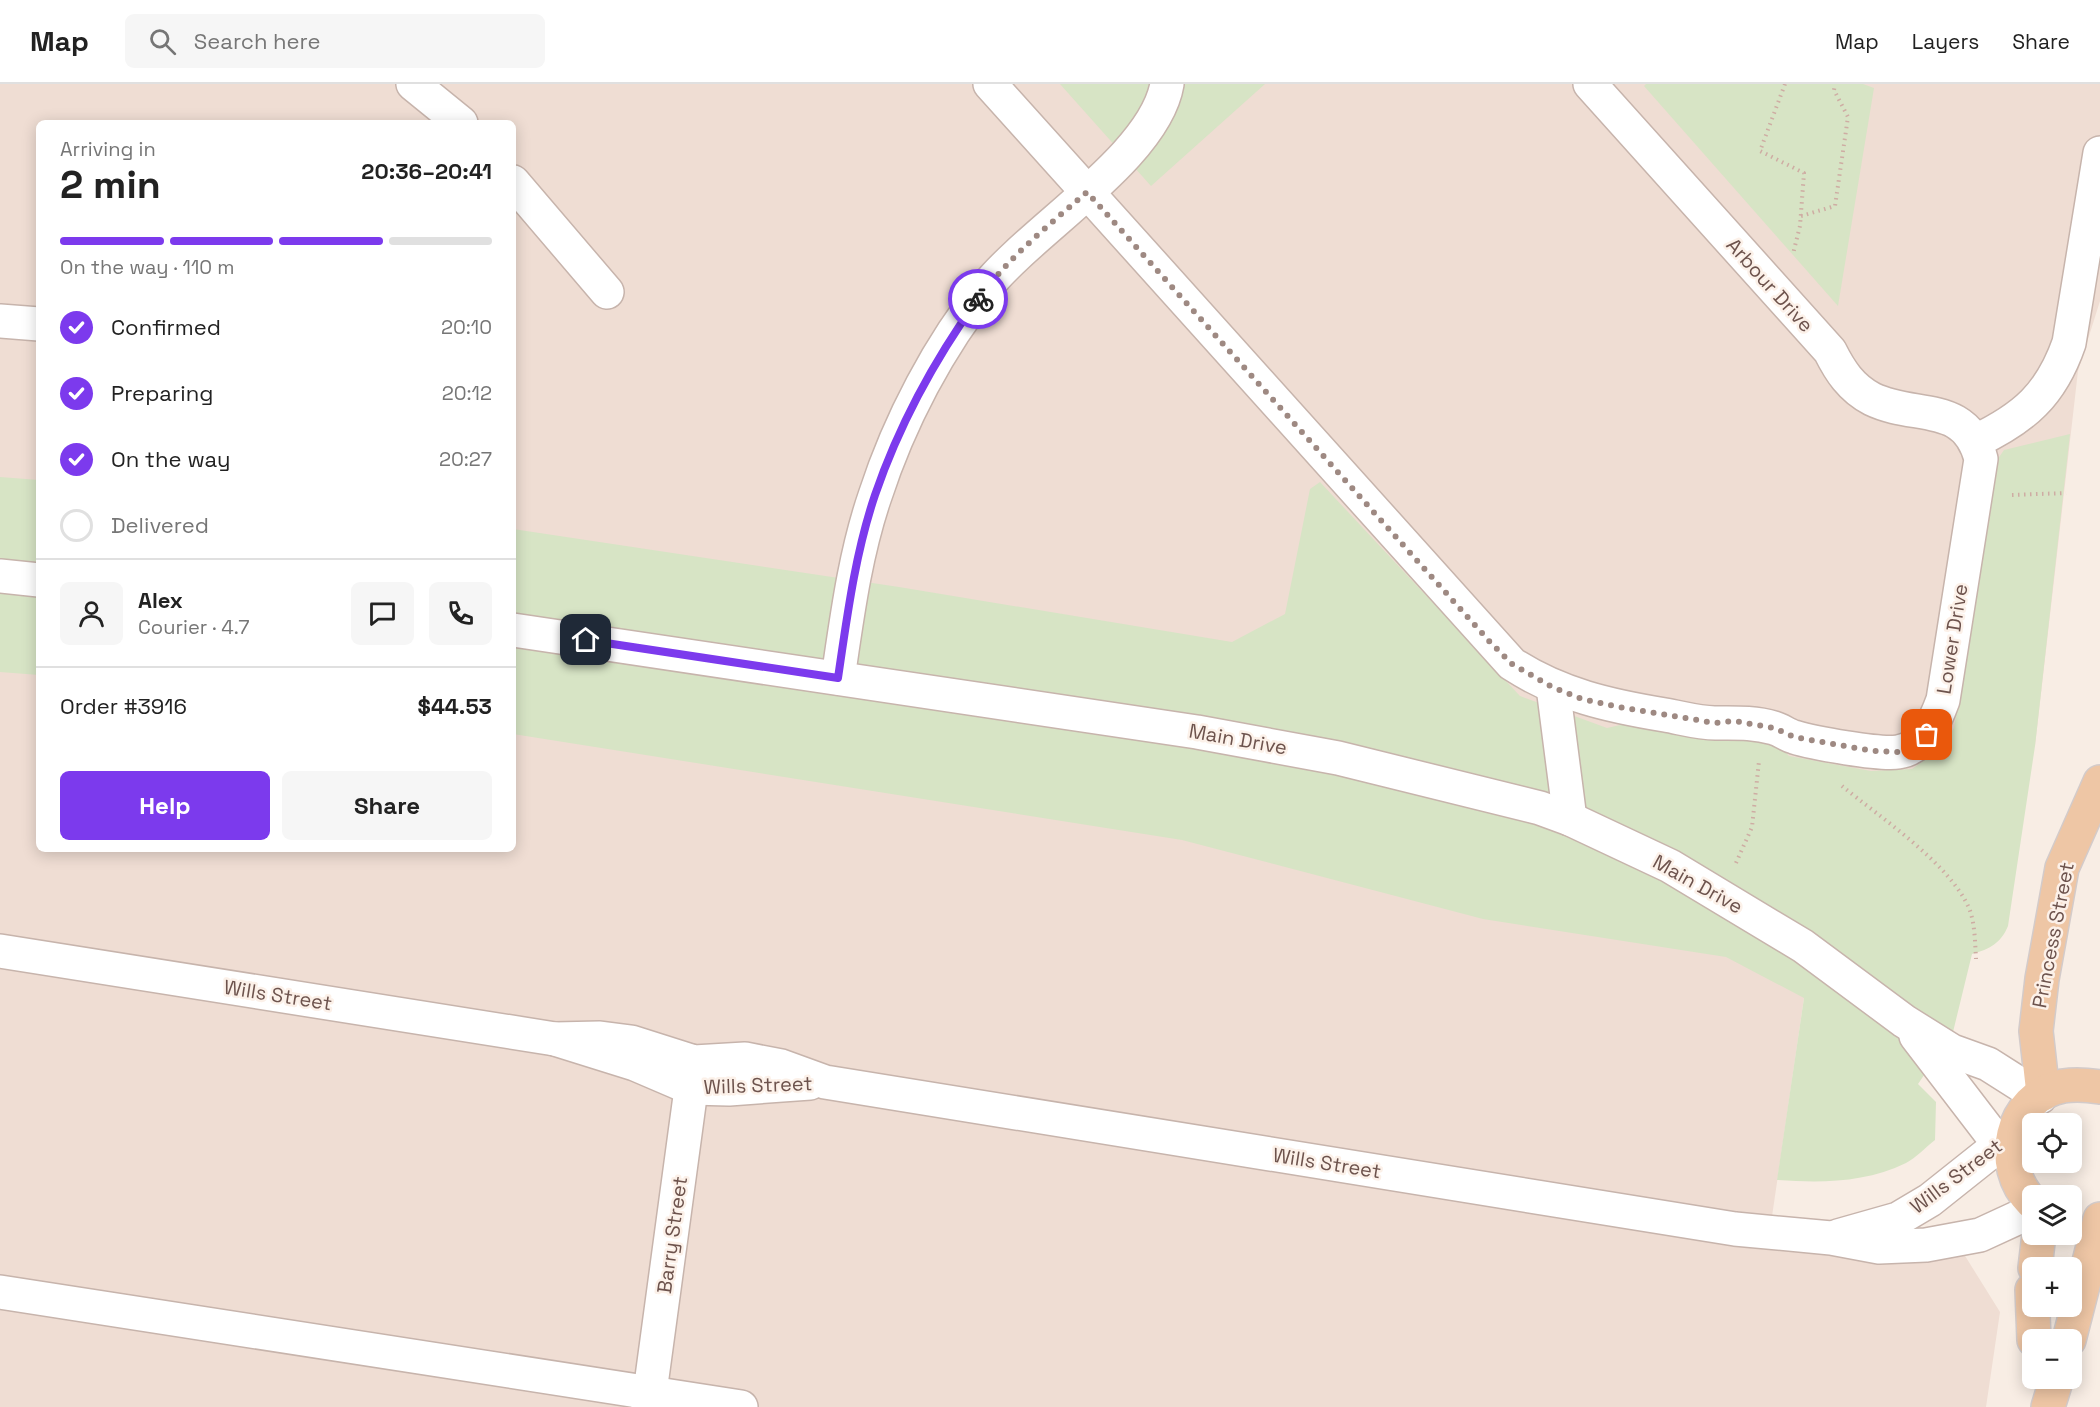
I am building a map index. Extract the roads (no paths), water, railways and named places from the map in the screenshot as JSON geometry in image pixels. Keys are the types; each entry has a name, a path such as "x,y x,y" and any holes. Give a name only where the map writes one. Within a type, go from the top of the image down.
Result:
{"main road":[{"name":"Princess Street","path":"2042,1096 2036,1031 2062,868 2100,782"},
{"path":"2022,1188 2015,1178 2008,1146 2020,1118 2042,1096 2061,1086 2080,1084 2100,1087"},
{"path":"2071,1329 2091,1224"},
{"path":"2037,1389 2038,1407"},
{"path":"2048,1407 2054,1389"}],"street":[{"path":"413,84 456,120"},
{"name":"Lower Drive","path":"990,84 1490,642 1512,664 1552,687 1582,699 1715,723 1734,721 1774,728 1794,737 1873,751 1898,752 1915,745 1927,735 1936,721 1943,700 1981,459 1976,441"},
{"path":"838,678 850,599 874,497 894,443 918,396 954,333 989,284 1035,238 1087,192 1148,130 1159,112 1167,84"},
{"name":"Arbour Drive","path":"1601,87 1830,351 1841,374 1871,398 1889,405 1948,418 1965,428 1976,441"},
{"path":"1976,441 2007,426 2025,413 2060,369 2069,344 2100,153"},
{"path":"516,186 607,292"},
{"path":"0,321 36,324"},
{"path":"0,576 36,580"},
{"name":"Main Drive","path":"516,630 1197,732 1338,758 1486,793 1570,819 1670,866 1803,946 1904,1021 1952,1051 1988,1064 2042,1096"},
{"path":"1552,687 1570,819"},
{"name":"Wills Street","path":"0,951 555,1039 600,1038 631,1042 693,1075 745,1059 781,1066 825,1082 1735,1229 1831,1238 1879,1246 1926,1245 1980,1235 2022,1216"},
{"name":"Main Drive","path":"1904,1021 2008,1146"},
{"name":"Barry Street","path":"649,1400 693,1075"},
{"name":"Wills Street","path":"1831,1238 1898,1219 1930,1200 2008,1146"},
{"path":"0,1292 649,1400 741,1407"}]}
